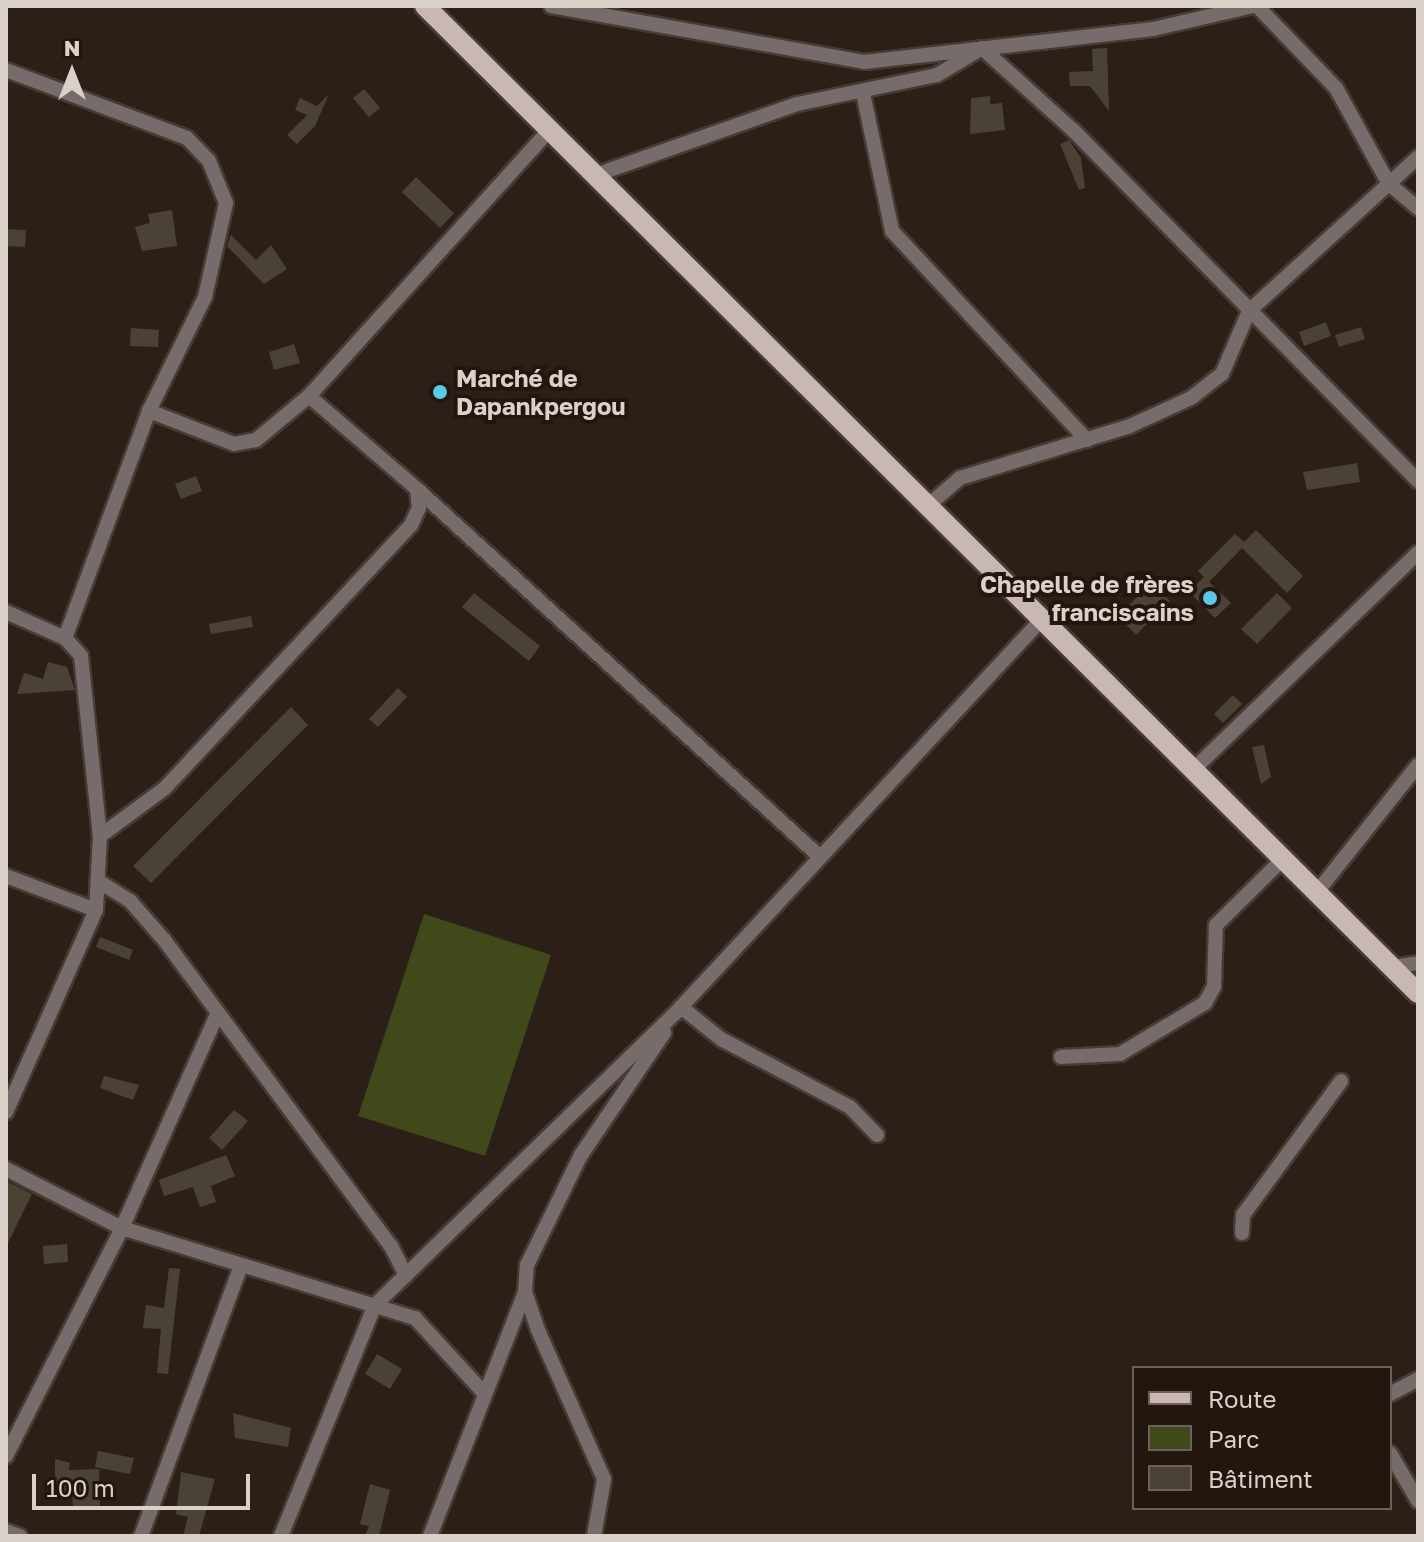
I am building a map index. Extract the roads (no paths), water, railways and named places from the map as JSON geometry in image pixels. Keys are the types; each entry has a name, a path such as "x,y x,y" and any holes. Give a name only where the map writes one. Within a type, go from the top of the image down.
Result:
{"main road":[{"path":"425,6 550,129 601,173 1418,993"}],"street":[{"path":"551,6 816,58 864,62 1153,29 1255,6 1336,88 1389,184 1418,208"},
{"path":"601,173 797,104 863,93 937,75 982,48"},
{"path":"982,48 1418,481"},
{"path":"6,70 187,138 217,176 227,215 221,246 149,411 65,638"},
{"path":"863,93 892,231 1087,440"},
{"path":"149,411 234,444 256,440 309,396 550,129"},
{"path":"930,504 960,478 1087,440 1191,398 1222,374 1249,311 1418,157"},
{"path":"309,396 417,489 820,857"},
{"path":"100,836 164,789 411,525 417,489"},
{"path":"1194,769 1418,553"},
{"path":"6,612 65,638 85,669 100,836 96,910 6,1112"},
{"path":"281,1536 375,1305 681,1007 1043,618"},
{"path":"1317,892 1418,765"},
{"path":"1061,1057 1120,1054 1205,1003 1214,987 1216,925 1283,859"},
{"path":"6,876 96,910"},
{"path":"98,881 131,902 165,941 216,1017 391,1246 406,1275"},
{"path":"1393,967 1418,963"},
{"path":"681,1007 721,1039 850,1107 877,1135"},
{"path":"430,1536 483,1392 525,1292 544,1220 681,1007"},
{"path":"6,1456 122,1228 216,1017"},
{"path":"1242,1233 1243,1215 1341,1081"},
{"path":"6,1169 122,1228 240,1269 375,1305 433,1330 483,1392"},
{"path":"141,1536 240,1269"},
{"path":"525,1292 604,1479 594,1536"},
{"path":"1392,1393 1418,1379"},
{"path":"1392,1456 1418,1501"},
{"path":"6,1531 20,1536"}],"place":[{"name":"Marché de Dapankpergou","path":"440,392"},
{"name":"Chapelle de frères franciscains","path":"1210,598"}]}
